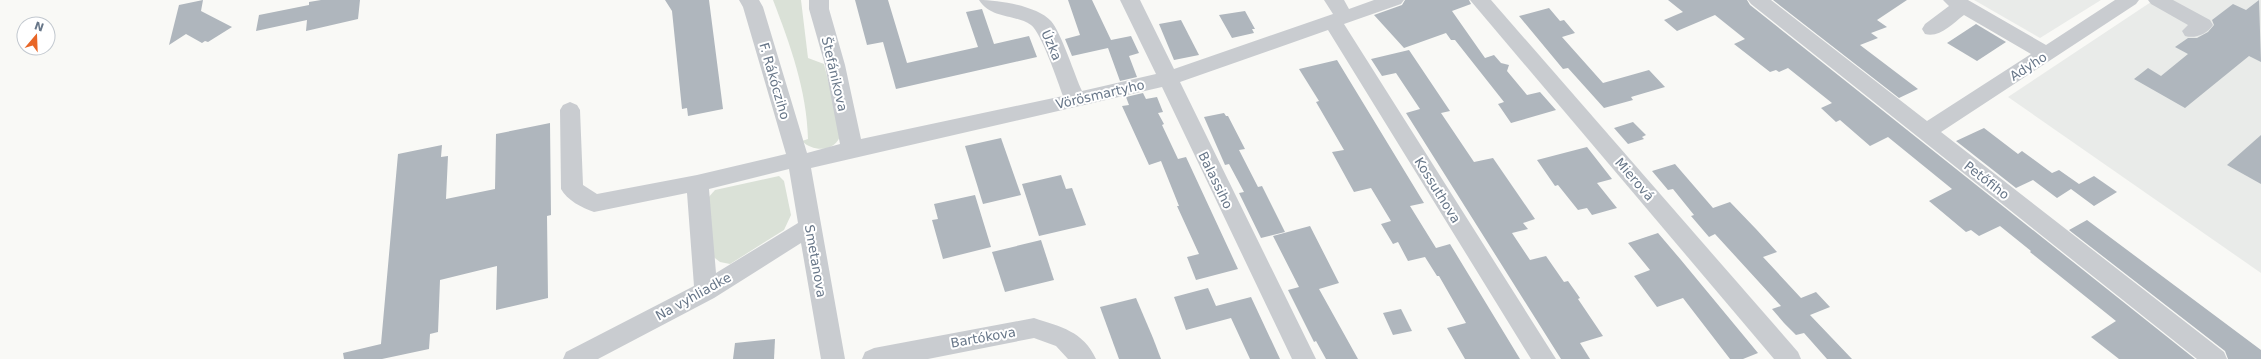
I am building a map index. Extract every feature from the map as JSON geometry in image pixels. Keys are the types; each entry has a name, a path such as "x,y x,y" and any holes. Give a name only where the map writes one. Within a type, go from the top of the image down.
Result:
{"street":[{"name":"F. Rákócziho","path":"749,0 753,7 798,161"},
{"name":"Štefánikova","path":"819,0 819,9 835,65 852,148"},
{"name":"Úzka","path":"989,0 998,7 1033,16 1040,20 1045,27 1076,100"},
{"name":"Balassiho","path":"1130,0 1304,359"},
{"name":"Vörösmartyho","path":"570,110 572,189 594,203 696,183 852,148 985,121 1167,79 1337,13 1394,0"},
{"name":"Mierová","path":"1480,0 1789,359"},
{"name":"Petőfiho","path":"1758,0 2215,359"},
{"name":"Adyho","path":"1926,132 2129,0"},
{"path":"2158,0 2203,25"},
{"path":"1932,29 1958,3 2047,54"},
{"name":"Kossuthova","path":"1337,13 1544,359"},
{"name":"Smetanova","path":"798,161 834,359"},
{"path":"696,183 706,291"},
{"name":"Na vyhliadke","path":"574,359 706,291 809,228"},
{"name":"Bartókova","path":"874,359 1034,328 1065,339 1084,359"}],"shaded area":[{"path":"773,0 801,0 808,58 824,64 841,133 839,139 830,147 819,149 807,145 802,141 808,139 807,121 801,86 786,34"},
{"path":"1974,0 2101,0 2040,38"},
{"path":"2154,0 2261,0 2261,273 2008,97"},
{"path":"779,176 784,181 791,215 784,230 730,264 720,262 711,255 707,199 715,190"}],"building":[{"path":"203,0 201,11 232,27 208,42 205,41 202,43 186,34 169,45 179,5"},
{"path":"321,0 360,0 358,19 306,31 307,20 256,31 259,15 309,5 309,2"},
{"path":"665,0 709,0 723,109 688,116 687,108 682,109 672,11"},
{"path":"855,0 888,0 907,63 978,47 966,12 982,9 994,44 1029,36 1037,57 896,89 883,42 867,45"},
{"path":"1068,0 1092,0 1111,40 1131,36 1139,53 1129,56 1137,77 1120,81 1108,48 1072,56 1065,39 1080,35"},
{"path":"1405,0 1469,0 1471,4 1452,11 1485,58 1494,55 1501,63 1509,65 1507,71 1527,95 1540,92 1556,110 1511,123 1498,104 1504,102 1455,40 1451,40 1446,33 1404,48 1374,15 1402,5"},
{"path":"1668,0 1747,0 1750,5 2195,359 2119,359 2091,337 2116,321 2000,226 1979,236 1971,230 1966,232 1929,201 1952,189 1888,137 1870,146 1840,120 1836,122 1821,108 1832,103 1788,68 1779,72 1776,70 1770,72 1734,44 1745,39 1715,15 1677,31 1664,20 1683,12"},
{"path":"1773,0 1907,0 1877,20 1887,27 1871,33 1878,38 1860,45 1918,89 1899,98"},
{"path":"2259,0 2261,62 2249,56 2185,108 2134,79 2148,68 2161,76 2188,54 2175,47 2188,38 2197,38 2208,32 2214,25 2212,20 2233,4 2246,10"},
{"path":"1549,8 1560,21 1564,20 1575,33 1562,37 1603,83 1649,70 1665,87 1631,97 1633,100 1604,108 1568,68 1563,69 1519,16"},
{"path":"1245,11 1255,29 1252,29 1254,33 1232,38 1219,15"},
{"path":"1181,20 1199,55 1174,60 1159,24"},
{"path":"1976,24 2006,42 1977,61 1947,43"},
{"path":"1409,50 1450,111 1441,113 1474,162 1493,158 1535,219 1523,223 1528,229 1512,233 1530,260 1546,256 1564,282 1568,281 1580,298 1578,299 1603,336 1580,343 1590,359 1561,359 1406,113 1420,109 1396,73 1382,76 1371,59"},
{"path":"1337,60 1424,203 1410,206 1436,248 1450,244 1520,359 1465,359 1447,328 1466,323 1439,276 1437,276 1425,257 1408,261 1398,242 1393,244 1381,224 1391,221 1371,188 1354,192 1332,152 1344,150 1316,102 1319,101 1299,69"},
{"path":"1143,93 1146,99 1157,97 1163,112 1158,113 1164,124 1162,125 1178,159 1186,157 1238,269 1196,280 1187,257 1199,254 1177,206 1179,206 1161,161 1149,165 1122,106 1129,105 1126,97"},
{"path":"1224,113 1228,116 1245,149 1239,150 1258,187 1262,186 1285,232 1261,238 1239,193 1244,192 1229,164 1225,165 1204,117"},
{"path":"1633,122 1646,135 1642,137 1644,139 1628,144 1614,128"},
{"path":"550,123 551,215 547,216 548,298 496,310 497,266 440,280 438,332 430,334 429,349 382,359 344,359 343,353 381,344 398,154 442,145 441,157 448,156 446,199 495,189 496,134"},
{"path":"1984,128 2018,154 2022,151 2052,173 2059,170 2079,184 2094,176 2117,192 2094,206 2071,189 2057,198 2033,180 2016,188 1956,141"},
{"path":"2261,135 2261,184 2227,165"},
{"path":"1001,138 1021,195 983,204 965,146"},
{"path":"1587,147 1612,179 1597,183 1617,208 1592,215 1587,208 1578,210 1558,185 1555,186 1537,160"},
{"path":"1675,164 1713,208 1730,202 1756,229 1777,252 1763,257 1801,298 1816,292 1830,307 1810,315 1852,359 1827,359 1804,333 1796,335 1784,323 1772,309 1781,306 1715,234 1709,237 1691,216 1694,215 1673,189 1668,190 1652,171"},
{"path":"1061,175 1066,189 1072,188 1086,225 1039,236 1022,184"},
{"path":"975,195 991,247 943,259 932,220 938,219 934,204"},
{"path":"2087,220 2261,350 2261,359 2228,359 2225,351 2069,230"},
{"path":"1310,226 1339,283 1319,289 1358,359 1326,359 1316,341 1314,342 1288,290 1299,287 1273,236"},
{"path":"1658,233 1758,353 1743,359 1730,359 1683,298 1657,307 1634,276 1650,270 1628,243"},
{"path":"1041,240 1054,280 1005,292 992,252"},
{"path":"1208,288 1216,306 1251,297 1280,359 1250,359 1231,318 1186,330 1174,297"},
{"path":"1136,298 1161,359 1119,359 1100,307"},
{"path":"1401,309 1412,331 1393,335 1383,313"},
{"path":"775,339 774,359 733,359 735,343"}]}
